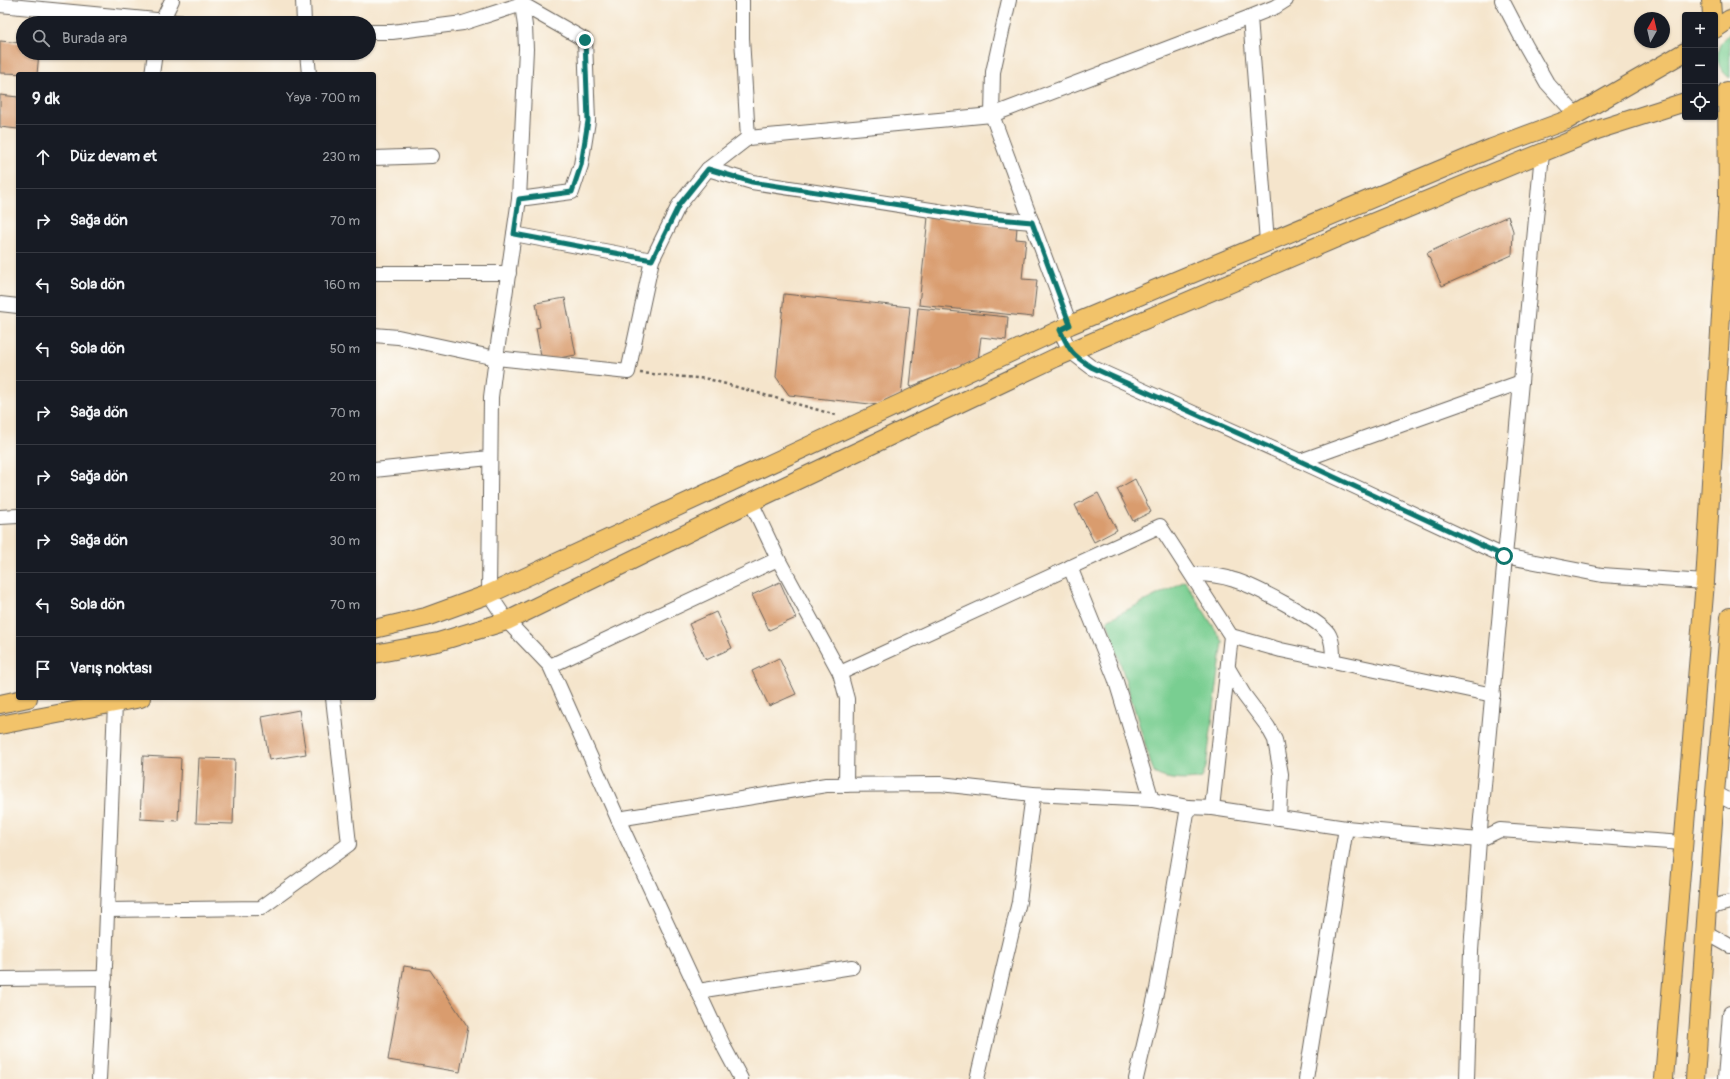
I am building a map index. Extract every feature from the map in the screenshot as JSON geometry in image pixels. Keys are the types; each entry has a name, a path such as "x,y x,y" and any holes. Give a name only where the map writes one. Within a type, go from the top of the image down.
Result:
{"main road":[{"path":"1711,0 1712,12"},
{"path":"1718,26 1730,19"},
{"path":"376,629 426,617 489,594 1065,328 1492,148 1567,120 1682,54"},
{"path":"1664,1079 1705,582 1728,199 1722,90"},
{"path":"376,654 438,642 507,621 751,502 1070,352 1367,225 1597,130 1682,103"},
{"path":"1695,1079 1707,908 1725,795 1730,616"},
{"path":"0,704 19,700"},
{"path":"0,725 131,700"}],"street":[{"path":"164,16 172,0"},
{"path":"303,0 304,16"},
{"path":"742,0 742,38 748,138"},
{"path":"1009,0 993,72 992,115 1032,222 1065,328 1070,352 1091,367 1300,461 1504,556 1602,575 1705,582"},
{"path":"376,335 398,337 496,358 628,372 652,260 679,205 708,169 748,138 992,115 1250,17 1275,7 1286,0"},
{"path":"1502,0 1547,83 1576,115"},
{"path":"376,32 392,32 463,23 524,1"},
{"path":"524,1 526,49 519,199 490,397 489,594 507,621 550,666 618,819 740,1079"},
{"path":"519,199 572,192 581,165 588,121 585,40 524,1"},
{"path":"0,5 104,16"},
{"path":"1250,17 1267,242"},
{"path":"152,72 154,60"},
{"path":"308,60 309,72"},
{"path":"1467,1079 1471,951 1479,840 1542,153"},
{"path":"376,158 432,156"},
{"path":"708,169 752,182 976,217 1032,222"},
{"path":"514,234 652,260"},
{"path":"376,273 509,272"},
{"path":"0,304 16,306"},
{"path":"1300,461 1521,382"},
{"path":"376,470 489,458"},
{"path":"751,502 778,559 840,673 847,699 846,785"},
{"path":"0,517 16,516"},
{"path":"840,673 1160,526 1232,636 1212,808"},
{"path":"550,666 778,559"},
{"path":"1070,567 1115,678 1152,800"},
{"path":"1192,574 1220,576 1249,585 1314,620 1328,633 1332,644 1333,660"},
{"path":"1232,636 1281,650 1493,695"},
{"path":"1228,668 1244,695 1268,727 1275,740 1281,774 1279,818"},
{"path":"107,910 261,908 349,844 333,700"},
{"path":"99,1079 105,978 115,703"},
{"path":"618,819 826,785 940,784 1033,794 1152,800 1188,807 1212,808 1346,828 1479,840 1500,830 1683,844"},
{"path":"977,1079 1019,902 1033,794"},
{"path":"1136,1079 1157,989 1188,807"},
{"path":"1306,1079 1346,828"},
{"path":"1707,908 1730,902"},
{"path":"1705,932 1730,946"},
{"path":"698,991 852,966"},
{"path":"0,979 105,978"},
{"path":"1725,1079 1730,1013"}],"path":[{"path":"628,372 708,379 861,422"}],"green space":[{"path":"1730,33 1730,78 1724,73 1718,62 1718,49"},
{"path":"1185,581 1223,642 1206,767 1202,778 1190,780 1165,778 1154,773 1107,620"}],"building":[{"path":"0,41 16,42 16,60 38,60 37,72 0,73"},
{"path":"0,95 16,97 16,129 0,127"},
{"path":"1508,216 1513,231 1512,255 1442,286 1427,253"},
{"path":"928,217 1017,227 1016,239 1026,240 1022,279 1037,280 1033,317 919,305"},
{"path":"784,294 910,307 901,395 879,405 789,395 776,377"},
{"path":"565,298 576,355 542,361 536,328 540,327 536,303"},
{"path":"918,308 1008,317 1006,340 981,337 978,360 910,387"},
{"path":"1135,479 1151,512 1133,521 1117,489"},
{"path":"1098,493 1117,530 1094,542 1075,505"},
{"path":"780,582 796,618 769,630 752,595"},
{"path":"716,612 732,648 706,660 689,624"},
{"path":"779,658 796,694 769,706 752,671"},
{"path":"299,710 306,754 269,760 262,717"},
{"path":"143,756 181,758 178,821 140,819"},
{"path":"199,758 235,759 233,824 196,823"},
{"path":"404,966 430,970 468,1027 460,1072 388,1060"}],"route":[{"path":"585,40 588,121 581,165 572,192 519,199 514,234 652,260 679,205 708,169 752,182 976,217 1032,222 1070,325 1060,330 1070,352 1077,358 1091,367 1300,461 1504,556"}]}
